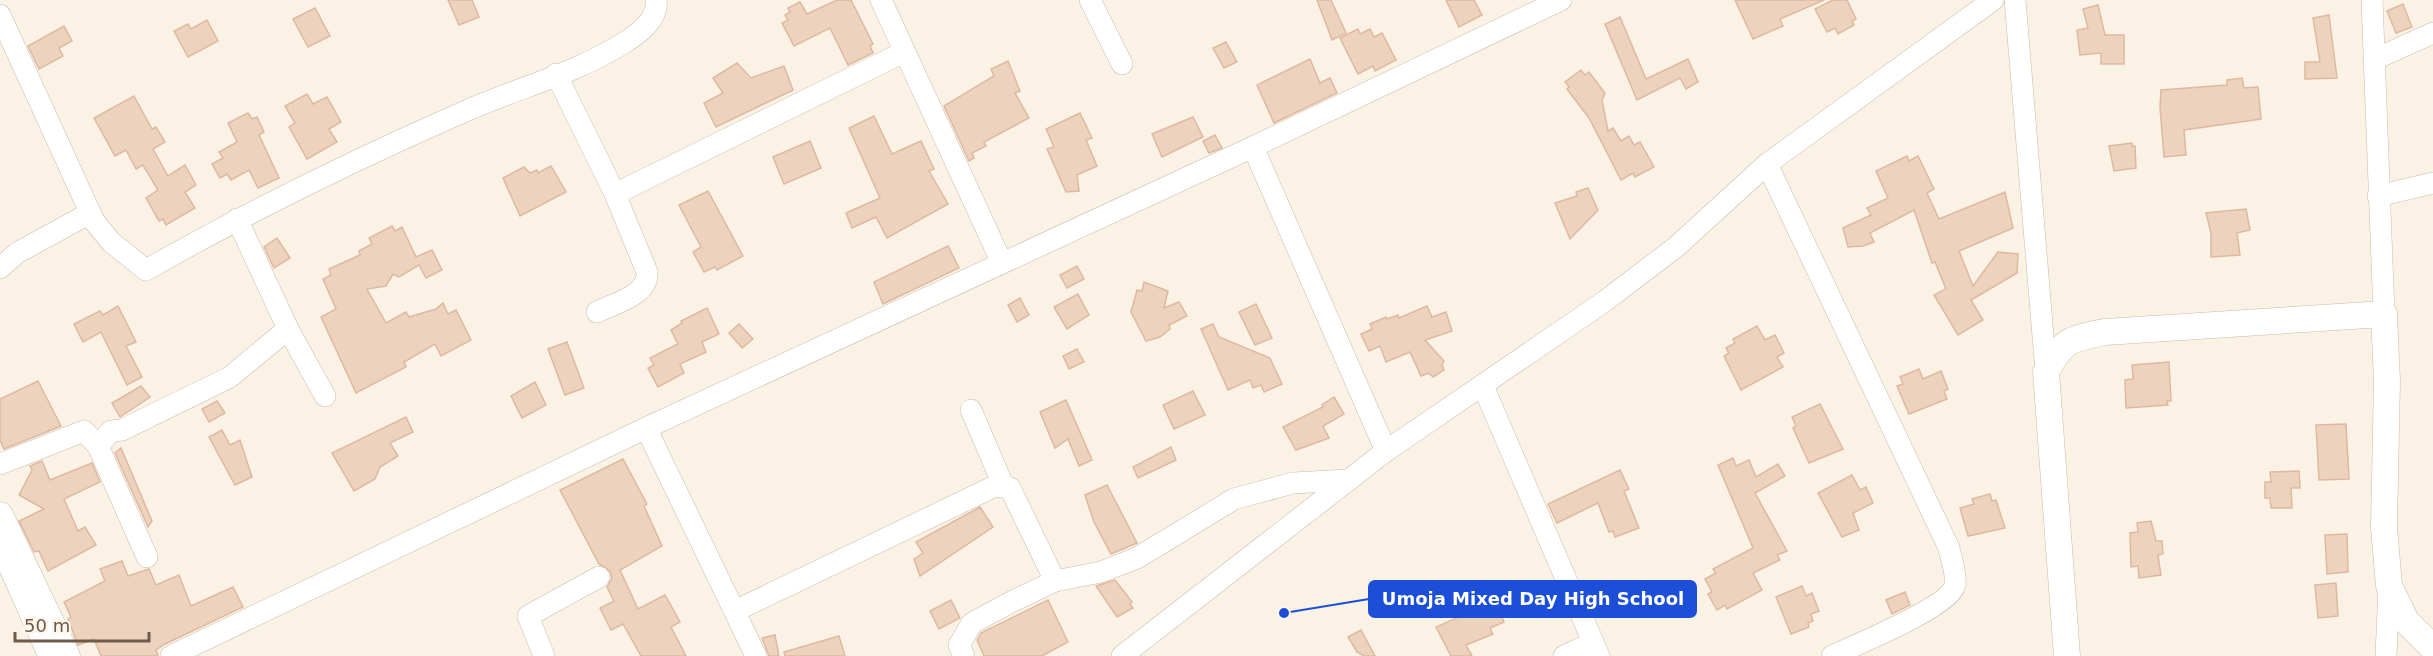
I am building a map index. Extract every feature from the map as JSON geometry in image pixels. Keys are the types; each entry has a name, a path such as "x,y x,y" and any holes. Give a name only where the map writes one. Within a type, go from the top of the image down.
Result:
{"street":[{"path":"0,15 90,213 111,242 146,270 237,219 467,110 588,62 623,44 651,21 657,6 656,0"},
{"path":"881,0 1002,263"},
{"path":"1090,0 1122,64"},
{"path":"171,656 646,429 1253,147 1562,0"},
{"path":"1122,656 1386,451 1605,301 1676,247 1767,164 1993,0"},
{"path":"2015,0 2067,656"},
{"path":"2372,0 2386,381 2384,527 2389,586 2386,656"},
{"path":"2375,59 2433,33"},
{"path":"615,194 904,52"},
{"path":"556,74 615,194 647,272 648,280 642,289 597,312"},
{"path":"1253,147 1386,451"},
{"path":"1767,164 1949,548 1954,569 1955,585 1948,598 1920,615 1832,656"},
{"path":"2378,196 2433,183"},
{"path":"0,268 17,253 90,213"},
{"path":"237,219 288,329 325,396"},
{"path":"2046,372 2059,348 2078,337 2105,332 2384,314"},
{"path":"98,447 111,431 122,430 230,377 288,329"},
{"path":"1483,386 1596,649 1564,656"},
{"path":"971,410 1003,485"},
{"path":"646,429 756,656"},
{"path":"0,464 84,431 98,447 147,557"},
{"path":"963,656 959,645 972,623 1055,581 1101,572 1137,558 1234,499 1293,483 1349,480"},
{"path":"735,611 978,493 1003,485 1010,488 1055,581"},
{"path":"0,515 67,656"},
{"path":"0,546 49,656"},
{"path":"544,656 528,616 599,577"},
{"path":"2389,586 2406,621 2433,648"}],"building":[{"path":"448,0 472,0 479,17 459,25"},
{"path":"837,0 851,0 873,44 870,46 873,53 848,65 830,28 794,46 782,23 788,20 785,15 790,12 788,8 800,2 807,14"},
{"path":"1317,0 1331,0 1346,33 1332,40"},
{"path":"1446,0 1474,0 1482,15 1459,27"},
{"path":"1735,0 1824,0 1780,19 1783,26 1753,39"},
{"path":"1833,0 1847,0 1856,19 1852,21 1854,25 1838,34 1835,28 1827,32 1815,9"},
{"path":"2403,4 2412,27 2396,33 2387,11"},
{"path":"2098,5 2105,35 2124,35 2124,64 2101,64 2101,53 2080,55 2077,30 2088,28 2083,9"},
{"path":"315,8 330,36 308,47 293,19"},
{"path":"2329,15 2337,78 2305,79 2305,62 2320,62 2313,18"},
{"path":"1620,17 1646,79 1688,59 1698,82 1686,89 1680,78 1637,100 1605,24"},
{"path":"207,20 218,41 188,57 174,31 188,24 191,29"},
{"path":"64,26 72,41 59,48 63,56 39,69 28,46"},
{"path":"1358,29 1360,34 1370,29 1374,37 1382,33 1396,60 1375,71 1373,66 1358,74 1340,38"},
{"path":"1226,42 1237,62 1224,68 1213,48"},
{"path":"1310,59 1320,83 1330,78 1337,93 1274,123 1257,85"},
{"path":"1008,61 1020,91 1015,93 1029,118 984,142 986,146 972,153 974,158 969,161 944,106 994,76 991,69"},
{"path":"737,63 751,78 784,66 793,90 716,127 704,103 723,93 713,78"},
{"path":"1581,70 1585,75 1589,72 1605,93 1602,100 1608,131 1613,128 1621,141 1629,136 1634,145 1640,142 1654,167 1635,177 1633,173 1621,180 1589,118 1567,89 1569,87 1565,82"},
{"path":"2242,78 2244,88 2258,87 2261,119 2184,130 2186,155 2164,157 2161,90 2227,85 2227,80"},
{"path":"307,94 313,104 327,97 341,122 329,129 337,142 307,159 289,127 295,123 285,106"},
{"path":"134,96 152,129 156,127 165,142 153,149 168,176 185,165 196,185 185,192 195,208 166,225 163,219 159,221 146,198 158,190 143,165 136,169 126,150 115,156 94,118"},
{"path":"248,113 252,119 257,117 264,132 259,135 279,178 258,188 249,170 231,180 227,174 220,178 212,164 223,158 219,152 237,142 228,123"},
{"path":"1080,113 1092,138 1086,140 1097,166 1077,175 1079,191 1066,192 1047,149 1054,147 1046,129"},
{"path":"874,116 892,154 921,141 934,169 929,171 948,204 887,238 876,217 852,228 846,213 880,198 849,128"},
{"path":"1193,117 1203,137 1162,157 1152,134"},
{"path":"1215,135 1222,148 1209,153 1203,141"},
{"path":"810,141 821,168 784,184 773,157"},
{"path":"2132,143 2132,146 2135,146 2136,168 2114,171 2109,146"},
{"path":"1907,156 1909,161 1918,156 1934,189 1927,193 1939,219 2005,192 2013,228 1959,251 1973,286 1998,252 2018,254 2017,273 1971,300 1983,320 1958,335 1934,295 1946,289 1935,262 1932,263 1914,210 1870,233 1874,242 1863,246 1848,247 1843,228 1871,215 1867,208 1888,198 1876,171"},
{"path":"551,166 566,192 520,216 503,178 524,167 530,173 537,170 538,173"},
{"path":"1588,188 1598,210 1570,239 1555,203 1577,196 1576,192"},
{"path":"708,191 743,256 717,270 715,267 704,272 693,252 701,247 679,205"},
{"path":"2246,209 2250,230 2237,233 2240,255 2211,257 2211,233 2206,213"},
{"path":"392,226 395,231 402,227 416,257 432,250 442,270 426,278 419,265 399,277 393,274 386,286 367,289 386,323 406,312 409,317 436,309 443,303 448,314 456,310 471,340 441,356 435,344 404,362 406,367 356,393 321,317 336,309 323,279 331,275 329,269 360,255 359,251 372,244 369,238"},
{"path":"277,238 290,258 274,268 264,247"},
{"path":"948,246 959,268 883,304 874,282"},
{"path":"1077,266 1084,279 1067,288 1060,275"},
{"path":"1144,282 1168,291 1164,308 1179,302 1187,316 1169,325 1170,329 1160,337 1146,341 1131,312 1137,290 1142,291"},
{"path":"1078,294 1089,315 1067,329 1054,307"},
{"path":"1020,298 1029,315 1017,322 1008,305"},
{"path":"1256,304 1272,338 1255,345 1239,312"},
{"path":"118,306 136,342 126,346 142,377 127,385 101,332 83,342 74,324 100,311 103,315"},
{"path":"1427,306 1432,317 1446,312 1452,331 1425,340 1444,361 1442,365 1444,370 1433,377 1429,373 1421,376 1410,352 1386,362 1380,346 1369,351 1361,334 1372,329 1370,324 1386,317 1387,319 1398,315 1399,318"},
{"path":"707,308 719,334 702,342 706,352 680,364 684,373 658,387 648,368 654,365 650,358 678,344 671,330 682,323 681,321"},
{"path":"739,324 753,339 742,348 729,333"},
{"path":"1213,324 1219,337 1270,358 1282,384 1264,392 1261,385 1253,388 1250,380 1228,390 1201,329"},
{"path":"1757,326 1765,340 1775,335 1784,353 1777,357 1783,367 1741,390 1724,356 1729,353 1726,348 1735,343 1733,339"},
{"path":"567,342 584,388 565,395 548,349"},
{"path":"1077,349 1084,362 1069,369 1063,356"},
{"path":"2169,362 2171,401 2167,401 2168,405 2126,408 2125,380 2133,379 2132,365"},
{"path":"1919,369 1923,379 1941,371 1948,389 1944,391 1947,399 1909,414 1897,386 1903,384 1900,377"},
{"path":"38,381 61,426 4,449 0,440 0,399"},
{"path":"535,382 546,405 522,418 511,396"},
{"path":"141,386 150,397 120,417 112,403"},
{"path":"1193,391 1205,415 1174,429 1163,405"},
{"path":"1334,397 1344,414 1323,426 1329,438 1296,450 1283,427 1323,407 1322,405"},
{"path":"1066,400 1092,460 1079,466 1068,439 1055,448 1040,412"},
{"path":"217,401 225,413 209,422 202,409"},
{"path":"1820,404 1843,449 1809,463 1793,428 1796,426 1792,417"},
{"path":"406,417 413,432 390,443 398,456 380,467 375,479 354,491 332,453"},
{"path":"2346,424 2349,479 2319,480 2316,425"},
{"path":"222,430 230,445 240,440 252,477 235,485 209,437"},
{"path":"1171,447 1176,460 1138,478 1133,467"},
{"path":"121,448 152,521 148,527 115,453"},
{"path":"1733,458 1736,466 1749,460 1756,477 1778,464 1785,476 1755,493 1787,551 1777,555 1780,560 1753,573 1762,590 1727,609 1725,605 1717,610 1708,594 1712,592 1705,579 1716,573 1713,569 1753,548 1718,465"},
{"path":"623,459 647,504 644,506 662,546 620,570 638,609 665,595 680,622 671,627 686,656 641,656 623,624 611,630 600,608 614,601 607,587 612,578 610,571 599,564 560,490"},
{"path":"42,461 50,480 92,463 100,482 64,499 78,531 85,527 96,545 48,571 39,551 34,552 19,521 44,509 19,495 32,470 30,466"},
{"path":"1620,470 1629,489 1624,491 1639,528 1615,537 1613,531 1609,532 1598,503 1557,523 1548,504"},
{"path":"2299,471 2300,488 2291,488 2292,508 2271,508 2270,498 2265,498 2265,482 2271,482 2270,472"},
{"path":"1852,475 1860,490 1866,487 1873,503 1853,513 1859,530 1842,537 1818,493"},
{"path":"1107,485 1137,543 1111,554 1094,522 1085,495"},
{"path":"1990,494 1992,501 1996,500 2005,528 1968,536 1960,508 1974,504 1972,499"},
{"path":"980,507 993,527 920,576 914,559 923,553 916,542"},
{"path":"2151,521 2156,541 2162,541 2163,554 2158,555 2161,575 2139,578 2138,566 2131,567 2130,533 2138,532 2137,523"},
{"path":"2347,534 2348,572 2327,574 2325,535"},
{"path":"122,561 128,576 149,569 156,585 179,575 191,606 233,587 243,607 165,644 156,650 158,656 101,656 94,639 78,645 68,619 71,617 64,602 105,581 100,569"},
{"path":"1115,580 1132,602 1130,604 1133,608 1117,617 1096,586"},
{"path":"2336,583 2338,616 2318,618 2315,585"},
{"path":"1802,586 1806,596 1812,593 1819,611 1811,614 1813,621 1808,623 1809,627 1791,634 1776,597"},
{"path":"1905,592 1910,605 1892,614 1886,600"},
{"path":"951,600 960,618 939,629 930,611"},
{"path":"1048,600 1068,642 1042,656 984,656 977,640 981,633"},
{"path":"1495,601 1504,622 1490,628 1493,634 1466,645 1472,656 1451,656 1436,627"},
{"path":"1361,630 1375,656 1364,656 1357,652 1348,637"},
{"path":"775,635 779,656 769,656 762,638"},
{"path":"839,636 845,656 785,656 784,652"}],"place":[{"name":"Umoja Mixed Day High School","path":"1284,613"}]}
